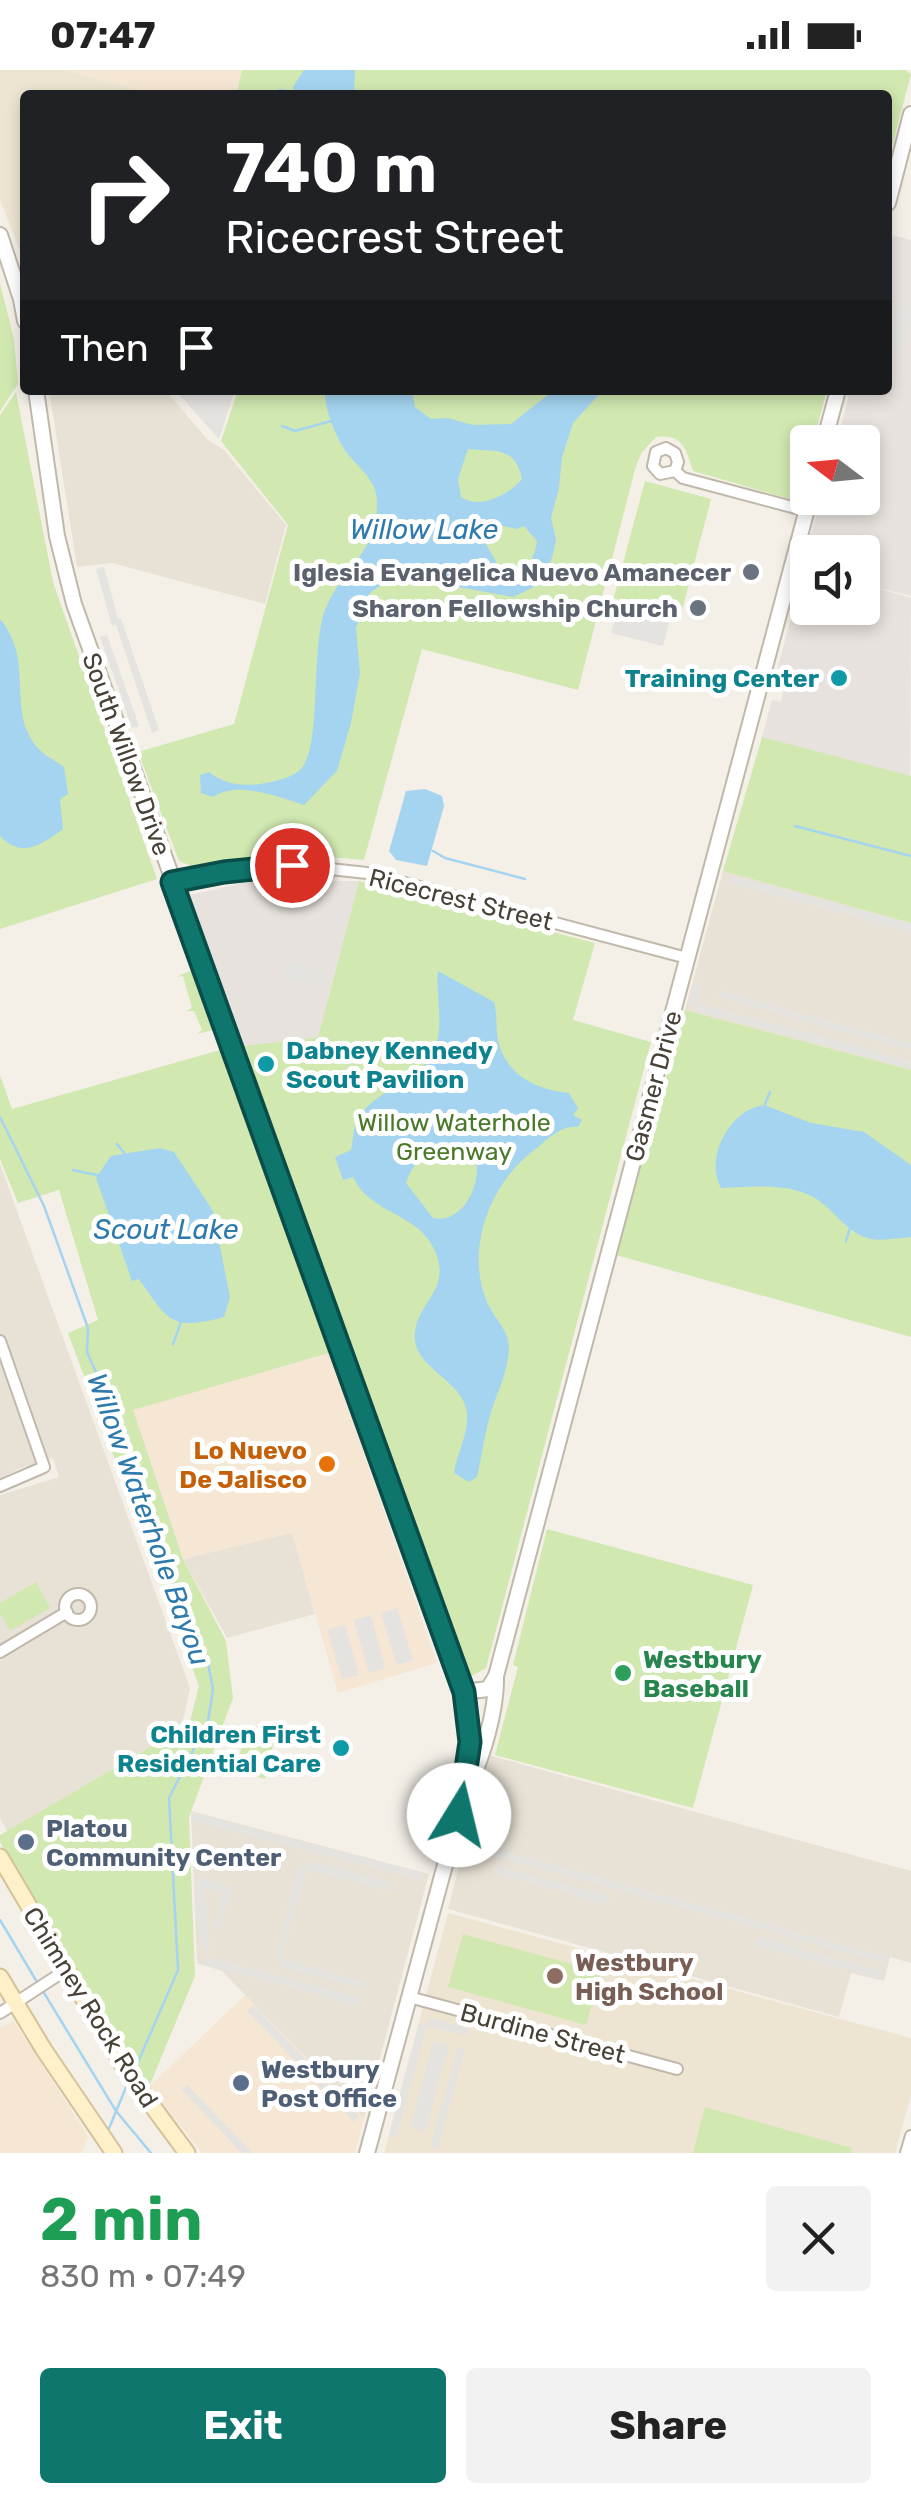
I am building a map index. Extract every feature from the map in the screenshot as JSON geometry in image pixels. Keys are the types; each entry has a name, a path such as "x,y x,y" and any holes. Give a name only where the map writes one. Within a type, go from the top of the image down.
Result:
{"main road":[{"name":"Chimney Rock Road","path":"0,1857 62,1974 187,2153"},
{"path":"0,1977 22,1999 93,2126 114,2153"}],"street":[{"path":"892,188 911,114"},
{"path":"0,235 20,292"},
{"name":"South Willow Drive","path":"37,395 58,536 74,604 464,1692 470,1742 465,1791"},
{"path":"829,425 837,395"},
{"path":"674,471 683,478 790,500"},
{"name":"Gasmer Drive","path":"366,2153 465,1791 479,1759 496,1692 496,1676 805,515"},
{"name":"Ricecrest Street","path":"172,882 292,865 367,873 687,958"},
{"path":"0,1342 44,1467 0,1486"},
{"path":"0,1652 66,1612"},
{"path":"464,1692 488,1689 496,1676"},
{"path":"0,2013 62,1974"},
{"name":"Burdine Street","path":"410,1997 678,2069"},
{"path":"906,2153 911,2136"}],"shaded area":[{"path":"0,70 65,70 139,90 20,90 20,251 0,200"},
{"path":"65,70 242,70 236,90 139,90"},
{"path":"893,235 911,240 911,596 880,588 880,535 811,535 816,515 880,515 880,425 841,425 849,395 892,395"},
{"path":"899,300 911,303 902,352 892,344"},
{"path":"50,395 169,395 209,441 224,450 286,525 265,604 112,563 77,567"},
{"path":"179,395 233,395 219,439"},
{"path":"104,567 118,619 121,618 159,730 152,733 116,625 112,626 96,569"},
{"path":"880,589 911,598 910,778 762,737 772,700 781,702 784,689 773,685 790,622 880,625"},
{"path":"618,609 669,623 663,646 611,633"},
{"path":"107,635 139,726 132,728 100,637"},
{"path":"723,871 911,923 911,1070 685,1010"},
{"path":"733,876 911,924 911,932 730,883"},
{"path":"251,881 359,881 318,1037 244,1046 190,895"},
{"path":"284,961 326,972 322,987 280,976"},
{"path":"694,983 702,985 698,1003 911,1061 911,1069 696,1010 698,1005 689,1002"},
{"path":"720,991 911,1044 911,1050 718,997"},
{"path":"0,1164 190,1688 181,1729 7,1831 0,1818 0,1495 59,1477 53,1458 0,1479"},
{"path":"329,1353 437,1663 338,1693 292,1533 183,1559 132,1410"},
{"path":"292,1532 315,1614 227,1638 183,1559"},
{"path":"397,1608 413,1660 397,1665 381,1613"},
{"path":"371,1615 385,1668 369,1673 354,1620"},
{"path":"345,1625 359,1675 342,1679 327,1630"},
{"path":"488,1755 911,1871 911,1963 890,1957 884,1981 851,1973 839,2017 448,1909"},
{"path":"191,1811 429,1874 364,2118 222,1971 197,1963"},
{"path":"193,1813 421,1873 420,1880 191,1820"},
{"path":"471,1842 886,1957 885,1963 469,1849"},
{"path":"308,1861 393,1883 391,1891 306,1869 281,1958 366,1983 365,1989 280,1966 281,1959 275,1958 299,1866 306,1867"},
{"path":"496,1866 609,1897 607,1904 494,1873"},
{"path":"195,1877 232,1887 220,1928 214,1927 223,1892 204,1888 209,1949 202,1949 199,1937"},
{"name":"Westbury High School","path":"448,1913 911,2038 911,2095 895,2153 384,2153"},
{"path":"758,1937 884,1972 882,1980 756,1945"},
{"path":"207,1957 361,1998 359,2006 205,1964"},
{"path":"245,1995 364,2118 355,2153 202,2153 149,2087"},
{"path":"254,2005 359,2116 354,2122 247,2011"},
{"path":"429,2018 469,2028 467,2036 427,2026 396,2138 389,2136 419,2023 427,2025"},
{"path":"13,2020 88,2136 82,2153 0,2153 0,2028"},
{"path":"433,2041 449,2045 425,2132 410,2127"},
{"path":"458,2047 465,2049 438,2149 430,2147"},
{"path":"187,2085 251,2153 242,2153 182,2090"}],"green space":[{"path":"242,70 905,70 911,74 892,147 892,90 237,90"},
{"path":"0,283 14,339 18,384 0,411"},
{"path":"16,392 53,582 157,879 0,929 0,415"},
{"path":"236,395 826,395 818,425 790,425 790,499 693,471 685,450 672,438 656,437 642,452 578,690 422,649 364,860 282,853 191,866 179,861 138,752 234,724 288,525 221,441"},
{"path":"645,481 711,499 679,622 612,604"},
{"path":"762,737 911,776 911,923 723,871"},
{"name":"Willow Waterhole Greenway","path":"359,881 595,943 573,1020 651,1042 486,1668 470,1677 244,1046 318,1037"},
{"path":"192,970 213,1030 197,1034 202,1030 194,1011 186,1011 192,1008 183,976 176,977"},
{"path":"685,1010 911,1070 911,1337 616,1255"},
{"path":"220,1050 329,1353 133,1410 183,1559 226,1641 233,1698 189,1817 195,1976 149,2087 0,1842 0,1835 186,1726 188,1729 199,1686 68,1333 98,1320 59,1190 18,1203 0,1159 0,1075 12,1109"},
{"name":"Westbury Baseball","path":"547,1529 753,1585 693,1808 495,1755"},
{"path":"36,1582 50,1608 10,1631 0,1613 0,1603"},
{"path":"246,1726 276,1732 265,1779 236,1772"},
{"path":"463,1934 601,1972 586,2025 448,1987"},
{"path":"705,2107 852,2148 851,2153 693,2153"}],"water":[{"path":"304,70 355,70 354,90 293,87"},
{"name":"Willow Lake","path":"325,395 413,395 415,407 431,419 447,418 473,425 511,424 548,395 598,395 573,423 562,457 551,518 556,539 553,555 546,573 532,588 513,597 411,578 385,582 370,593 356,628 360,673 337,771 304,805 246,790 213,797 201,793 200,775 209,772 236,784 266,783 294,774 308,756 322,622 334,591 366,547 376,521 374,486 347,454 330,420","holes":["468,449 496,451 515,461 522,479 493,499 476,502 461,497 458,479","489,523 517,529 524,526 537,541 533,555 522,571 502,572 486,544 476,538 479,528"]},
{"path":"0,619 16,652 28,734 41,751 64,767 68,794 60,799 63,829 24,848 0,836"},
{"path":"425,789 442,796 444,806 427,866 396,860 389,851 406,791"},
{"path":"438,971 494,1002 500,1047 512,1068 532,1083 569,1093 578,1108 573,1115 582,1120 578,1127 554,1134 517,1165 493,1200 485,1220 480,1240 481,1282 487,1302 507,1336 509,1350 477,1477 469,1482 454,1473 466,1428 464,1401 428,1364 416,1344 418,1321 440,1273 433,1247 416,1227 370,1198 353,1177 343,1180 335,1157 351,1150 356,1123 365,1109 430,1058 438,1037","holes":["445,1148 461,1153 477,1166 471,1195 452,1216 433,1218 406,1183 409,1176 431,1152"]},
{"path":"764,1105 811,1123 864,1132 911,1165 911,1237 881,1240 862,1236 816,1199 787,1188 721,1188 716,1163 723,1137 741,1115"},
{"name":"Scout Lake","path":"160,1148 174,1152 213,1211 230,1297 224,1317 193,1323 173,1319 157,1305 139,1279 132,1281 96,1178 111,1156"}],"waterway":[{"path":"282,426 295,431 331,421"},
{"path":"795,826 911,856"},
{"path":"433,851 445,858 525,879"},
{"path":"765,1104 770,1092"},
{"name":"Willow Waterhole Bayou","path":"0,1117 44,1206 88,1328 87,1352 118,1422 156,1548 208,1663 213,1690 208,1721 169,1798 178,1970 135,2069"},
{"path":"117,1144 125,1154"},
{"path":"73,1170 101,1176"},
{"path":"846,1241 850,1228"},
{"path":"173,1344 181,1322"},
{"path":"0,1920 37,1982"},
{"path":"41,1988 116,2111 151,2153"},
{"name":"Willow Waterhole Bayou","path":"107,2133 127,2085"}],"place":[{"name":"Iglesia Evangelica Nuevo Amanecer","path":"751,572"},
{"name":"Sharon Fellowship Church","path":"698,608"},
{"name":"Training Center","path":"839,678"},
{"name":"Dabney Kennedy Scout Pavilion","path":"266,1064"},
{"name":"Lo Nuevo De Jalisco","path":"327,1464"},
{"name":"Westbury Baseball","path":"623,1673"},
{"name":"Children First Residential Care","path":"341,1748"},
{"name":"Platou Community Center","path":"26,1842"},
{"name":"Westbury High School","path":"555,1976"},
{"name":"Westbury Post Office","path":"241,2083"}],"route":[{"path":"292,865 172,882 464,1692 470,1742 459,1815"}]}
